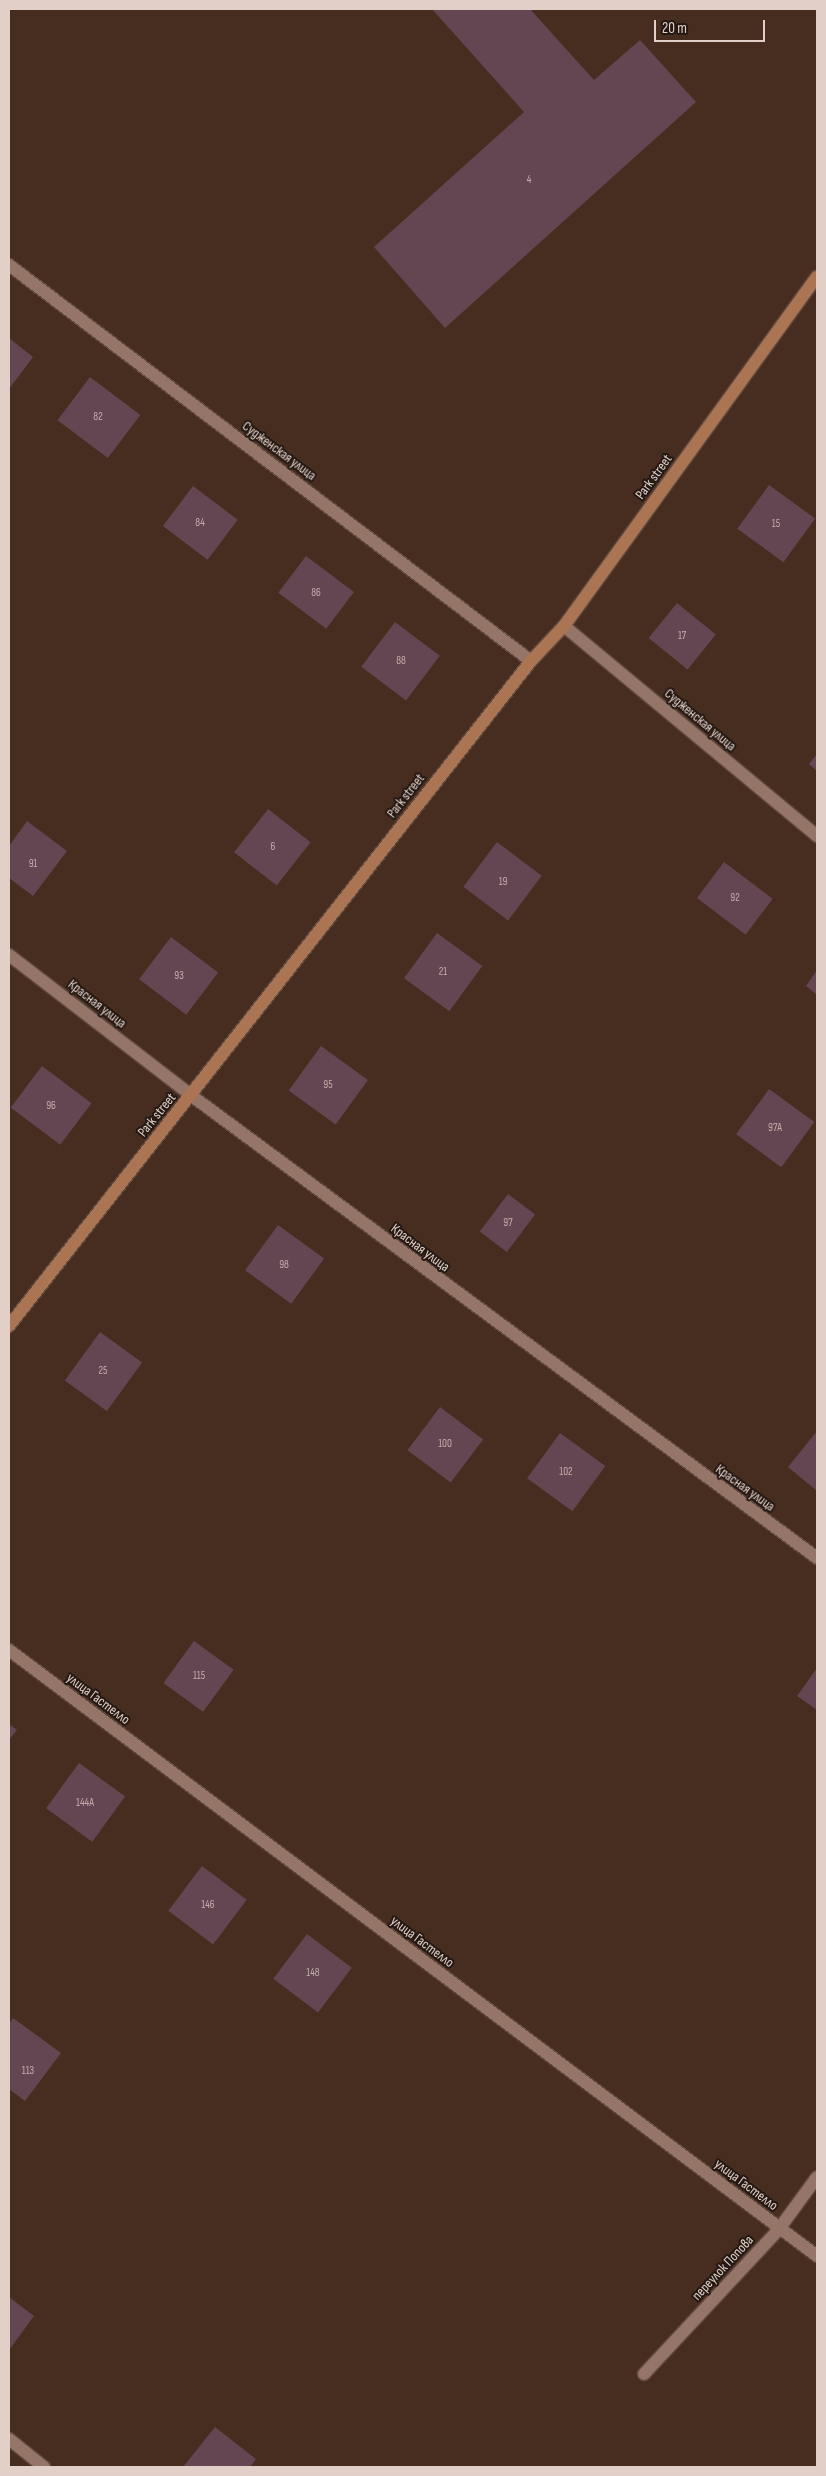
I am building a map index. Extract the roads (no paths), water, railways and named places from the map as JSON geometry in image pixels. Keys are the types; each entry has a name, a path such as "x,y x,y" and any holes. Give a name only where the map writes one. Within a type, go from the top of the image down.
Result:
{"street":[{"name":"Судженская улица","path":"9,265 531,661"},
{"name":"Park street","path":"9,1326 192,1096 531,661 564,626 817,278"},
{"name":"Судженская улица","path":"564,626 817,836"},
{"name":"Красная улица","path":"9,954 192,1096 817,1558"},
{"name":"улица Гастелло","path":"9,1650 817,2256"},
{"name":"переулок Попова","path":"644,2374 779,2229 817,2177"},
{"path":"9,2440 44,2467"}]}
